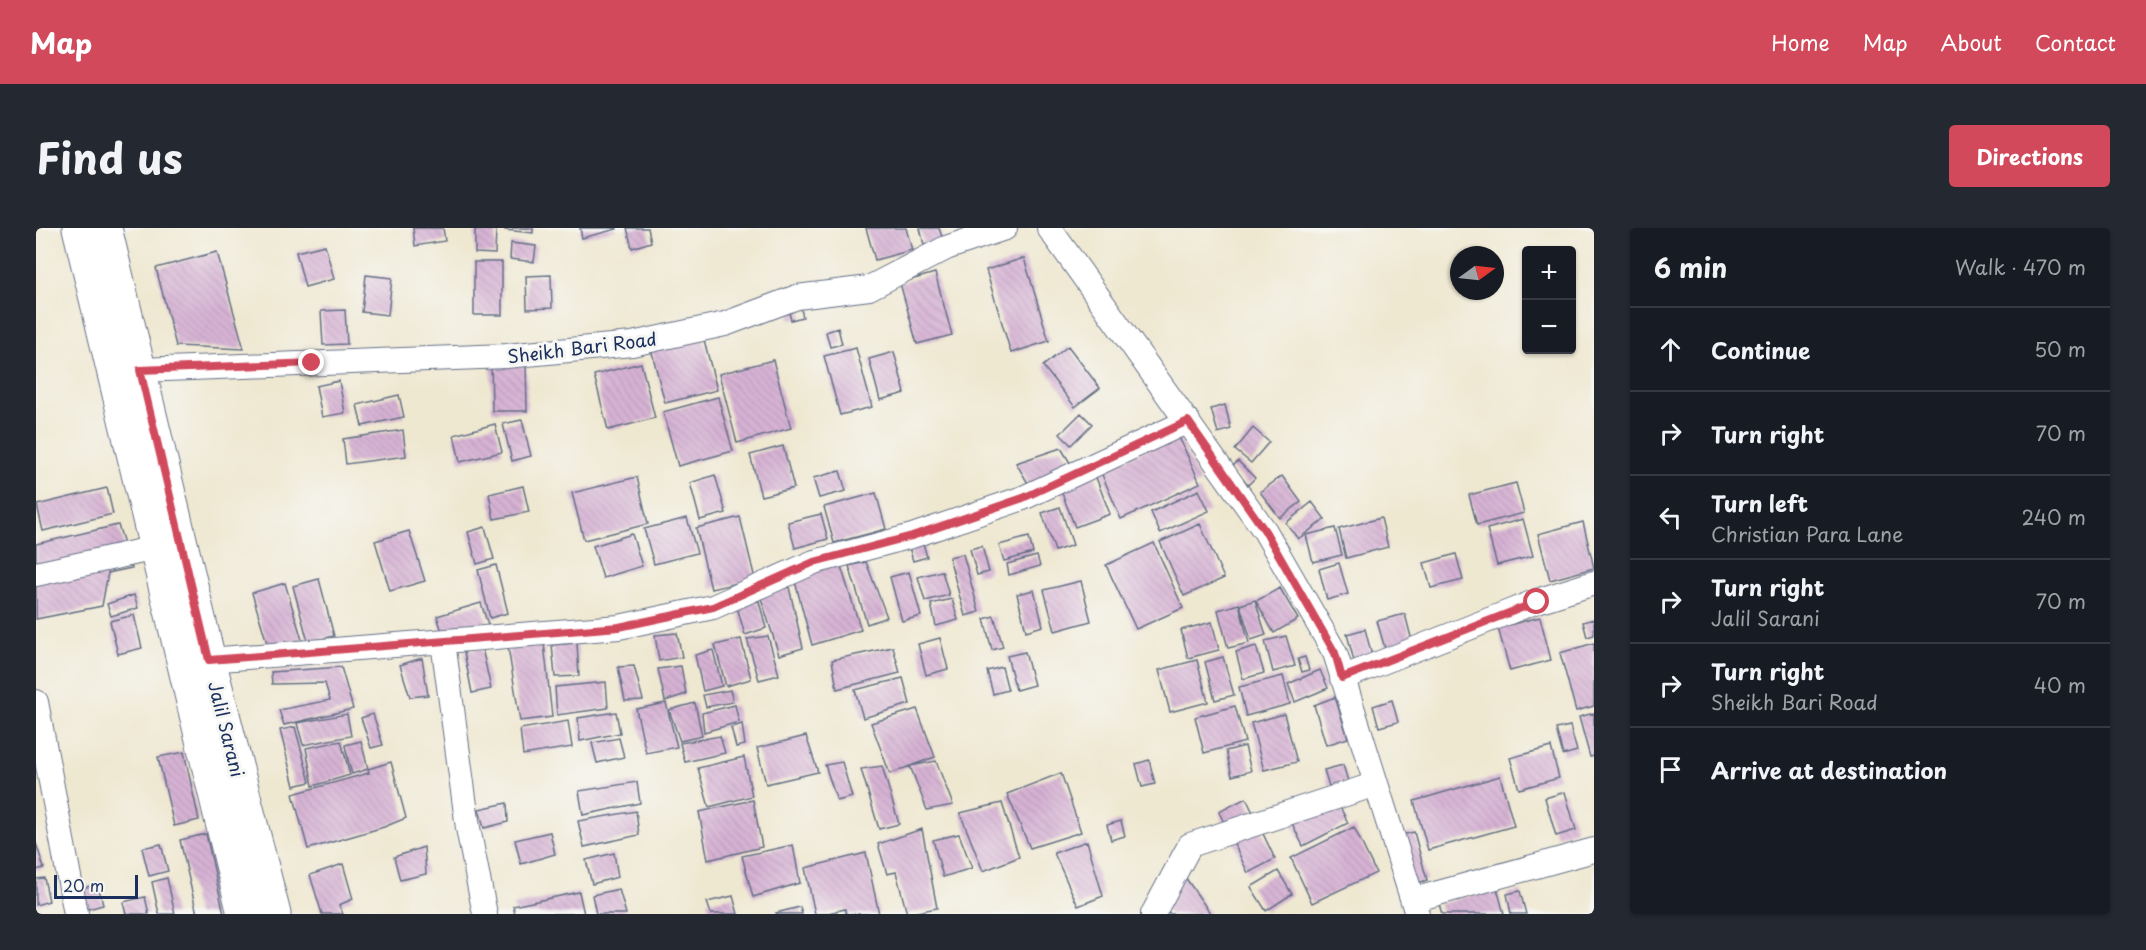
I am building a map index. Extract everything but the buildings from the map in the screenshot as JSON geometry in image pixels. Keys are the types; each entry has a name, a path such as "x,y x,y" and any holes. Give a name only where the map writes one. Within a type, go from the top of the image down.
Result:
{"main road":[{"name":"Jalil Sarani","path":"79,228 244,914"},
{"name":"Jalil Sarani","path":"105,228 209,660 274,914"}],"street":[{"name":"Sheikh Bari Road","path":"140,370 506,356 632,344 725,324 797,297 869,288 946,248 1005,228"},
{"path":"1049,228 1265,531 1335,653 1415,907 1594,850"},
{"path":"209,660 619,627 713,607 814,562 912,536 1023,498 1188,421"},
{"path":"36,574 156,548"},
{"path":"1342,678 1537,602 1594,583"},
{"path":"443,642 468,828 485,914"},
{"path":"36,702 76,914"},
{"path":"1153,914 1190,845 1376,784"}],"route":[{"path":"312,363 140,370 209,660 619,627 713,607 814,562 912,536 1023,498 1188,421 1265,531 1335,653 1342,678 1537,602"}]}
